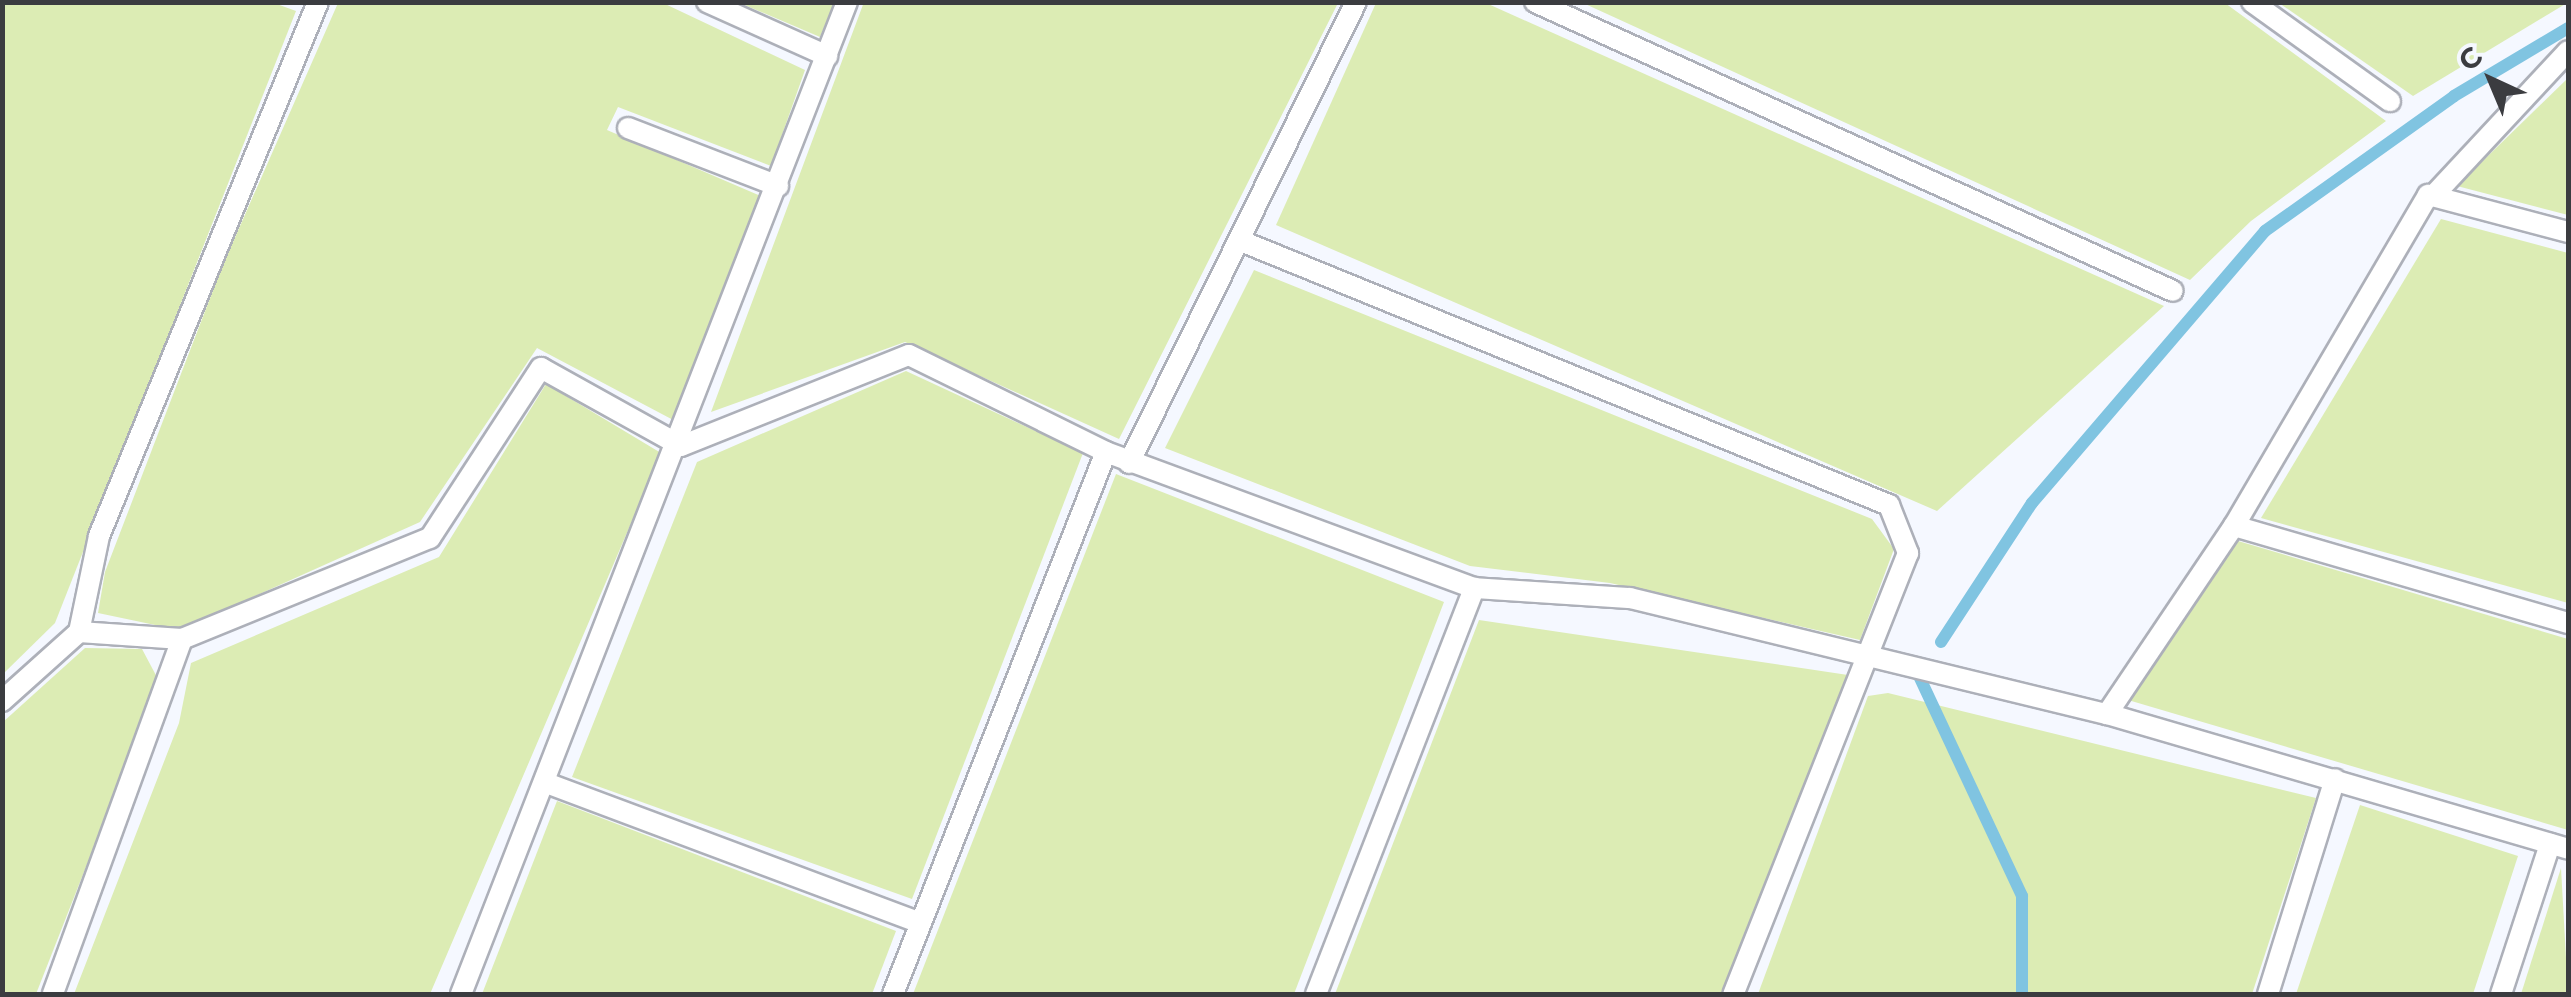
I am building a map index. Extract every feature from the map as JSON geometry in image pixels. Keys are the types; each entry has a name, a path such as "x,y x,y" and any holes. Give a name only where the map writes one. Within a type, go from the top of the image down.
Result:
{"lane":[{"path":"2,701 79,632 99,536 318,2"},
{"path":"707,2 828,56"},
{"path":"461,994 549,784 681,446 847,2"},
{"path":"1130,463 1356,2"},
{"path":"1535,2 2173,291"},
{"path":"2252,2 2390,100"},
{"path":"2107,714 2234,526 2433,196 2568,51"},
{"path":"628,128 778,186"},
{"path":"2433,196 2568,232"},
{"path":"1241,241 1888,505 1908,553 1733,994"},
{"path":"681,446 910,356 1130,463 1474,588 1630,598 1864,658 2107,714 2559,846 2501,994"},
{"path":"79,632 182,639 430,538 541,368 681,446"},
{"path":"893,994 1106,452"},
{"path":"2234,526 2568,623"},
{"path":"1316,994 1474,588"},
{"path":"53,994 182,639"},
{"path":"2268,994 2335,779"},
{"path":"549,784 922,923"}],"green space":[{"path":"864,2 1338,3 1119,439 905,342 711,412"},
{"path":"3,3 274,3 296,11 55,623 3,674"},
{"path":"338,3 663,3 805,70 771,166 618,107 607,130 763,197 677,422 537,348 420,522 179,630 98,613 105,572 222,267"},
{"path":"740,3 834,3 820,37"},
{"path":"1376,3 1486,3 2164,306 1937,511 1276,225"},
{"path":"1583,3 2225,3 2386,121 2251,221 2190,280"},
{"path":"2279,3 2567,3 2413,96"},
{"path":"2568,78 2568,215 2457,186"},
{"path":"2441,219 2568,253 2568,603 2261,518"},
{"path":"1254,270 1872,519 1894,549 1860,640 1610,583 1470,566 1165,448"},
{"path":"906,371 1083,453 912,899 572,777 697,462"},
{"path":"546,384 661,453 430,994 74,994 179,723 191,663 439,557"},
{"path":"1116,474 1444,602 1294,994 913,994"},
{"path":"2238,541 2568,639 2568,830 2128,700"},
{"path":"1479,620 1848,675 1722,994 1335,994"},
{"path":"85,648 142,649 159,681 36,994 3,994 3,722"},
{"path":"1888,693 2316,798 2252,994 1758,994 1868,696"},
{"path":"557,801 896,931 872,994 482,994"},
{"path":"2360,805 2518,856 2473,994 2296,994"},
{"path":"2561,868 2568,994 2521,994"}],"waterway":[{"path":"1941,642 2032,503 2265,231 2454,96 2568,28"},
{"path":"1919,676 2022,896 2022,994"}]}
